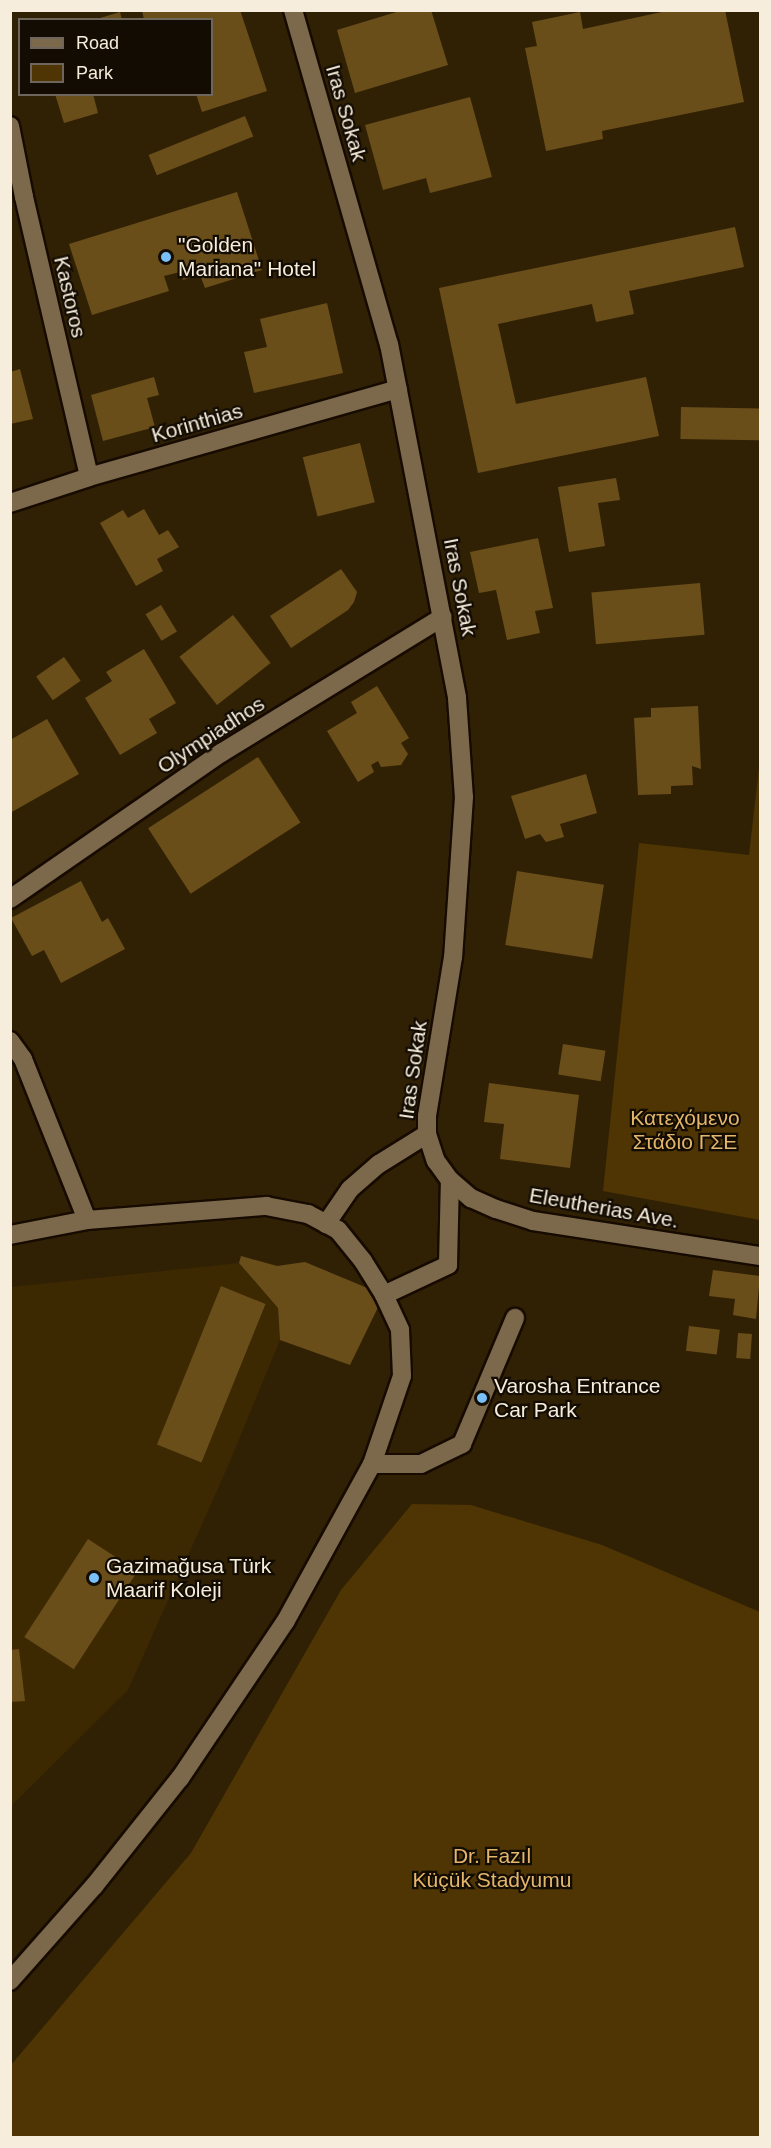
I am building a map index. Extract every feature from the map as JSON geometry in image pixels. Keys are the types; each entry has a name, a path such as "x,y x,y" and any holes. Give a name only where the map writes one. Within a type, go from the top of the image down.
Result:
{"street":[{"name":"Iras Sokak","path":"293,10 389,344 457,698 464,797 453,957 427,1116 427,1134 436,1161 450,1180"},
{"name":"Kastoros","path":"10,126 89,477"},
{"name":"Korinthias","path":"10,503 89,477 398,389"},
{"name":"Olympiadhos","path":"10,899 221,753 443,617"},
{"path":"10,1041 23,1059 87,1220"},
{"path":"326,1224 350,1189 379,1164 427,1134"},
{"path":"384,1295 448,1265 450,1180"},
{"name":"Eleutherias Ave.","path":"450,1180 471,1198 533,1221 760,1256"},
{"path":"10,1235 87,1220 266,1206 308,1214 338,1230 363,1261 384,1295 400,1330 402,1376 372,1464 285,1622 180,1778 94,1886 10,1981"},
{"path":"372,1464 421,1464 462,1444 515,1318"}],"shaded area":[{"name":"Gazimağusa Türk Maarif Koleji","path":"239,1263 278,1308 280,1340 228,1466 128,1690 11,1806 11,1287"}],"green space":[{"name":"Κατεχόμενο Στάδιο ΓΣΕ","path":"760,759 760,1220 603,1191 639,843 749,855"},
{"name":"Dr. Fazıl Küçük Stadyumu","path":"412,1504 471,1505 602,1545 760,1612 760,2137 11,2137 11,2065 191,1853 341,1590"}],"building":[{"path":"142,10 240,10 267,91 202,112 197,96 213,96 213,18 144,18"},
{"path":"403,10 431,10 448,65 355,93 337,30"},
{"path":"671,10 725,10 744,102 602,131 603,139 546,151 525,48 537,46 532,22 580,12 583,29"},
{"path":"120,12 122,18 100,18"},
{"path":"56,96 94,96 98,113 64,123"},
{"path":"470,97 492,177 430,193 426,178 383,190 365,125"},
{"path":"245,116 253,136 157,175 149,155"},
{"name":"\"Golden Mariana\" Hotel","path":"237,192 262,270 205,288 200,275 183,280 180,272 164,276 169,291 92,315 69,244"},
{"path":"735,227 744,267 629,291 634,314 596,322 592,304 498,324 516,404 646,377 659,436 478,473 439,288"},
{"path":"327,303 343,373 254,393 244,352 267,347 260,319"},
{"path":"20,369 33,419 10,424 10,372"},
{"path":"154,377 159,395 147,398 155,427 103,441 91,395"},
{"path":"681,407 760,408 759,440 680,439"},
{"path":"360,443 375,502 318,516 303,457"},
{"path":"616,478 620,500 598,503 605,546 569,552 558,487"},
{"path":"144,509 159,535 168,530 179,547 157,559 163,571 136,586 100,523 123,510 128,518"},
{"path":"538,538 553,608 535,611 540,633 507,640 496,590 479,593 470,552"},
{"path":"341,569 357,592 354,602 348,610 291,648 270,616"},
{"path":"700,583 705,635 596,644 591,592"},
{"path":"161,605 177,632 162,641 146,614"},
{"path":"233,615 271,663 217,705 179,657"},
{"path":"144,649 176,703 149,719 157,733 120,755 85,698 112,681 106,672"},
{"path":"64,657 81,681 53,700 36,677"},
{"path":"377,686 409,738 401,743 408,754 401,765 381,767 378,761 371,765 374,772 358,782 327,731 357,713 351,702"},
{"path":"698,706 701,769 692,766 693,785 671,786 671,794 638,795 634,718 651,717 651,708"},
{"path":"47,719 79,774 10,813 10,740"},
{"path":"258,757 300,822 191,894 148,828"},
{"path":"586,774 597,813 560,824 564,837 546,842 540,834 525,839 511,796"},
{"path":"517,871 604,885 592,959 505,945"},
{"path":"81,881 102,922 108,918 125,949 61,983 44,950 32,956 11,918"},
{"path":"563,1044 605,1051 601,1081 558,1075"},
{"path":"489,1083 579,1095 570,1168 500,1159 504,1124 484,1122"},
{"path":"241,1256 277,1266 305,1262 384,1295 350,1365 280,1340 278,1308 239,1263"},
{"path":"713,1270 760,1276 756,1319 733,1315 735,1299 709,1296"},
{"path":"221,1286 266,1304 201,1463 157,1445"},
{"path":"689,1326 720,1330 717,1355 686,1351"},
{"path":"738,1333 752,1334 750,1359 736,1358"},
{"path":"88,1539 137,1571 74,1669 24,1637"},
{"path":"19,1649 25,1701 10,1702 10,1650"}],"place":[{"name":"\"Golden Mariana\" Hotel","path":"166,257"},
{"name":"Varosha Entrance Car Park","path":"482,1398"},
{"name":"Gazimağusa Türk Maarif Koleji","path":"94,1578"}]}
